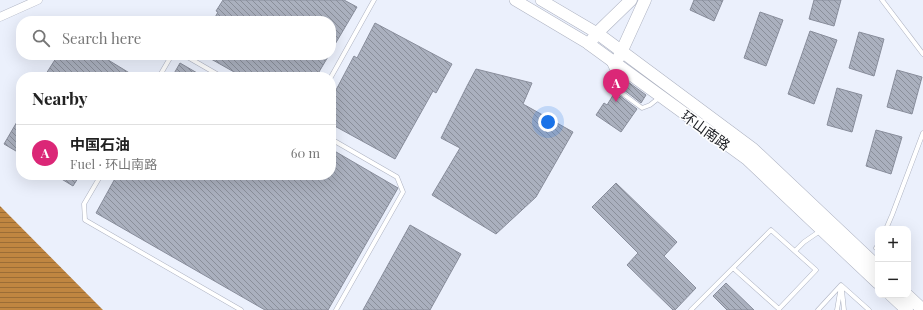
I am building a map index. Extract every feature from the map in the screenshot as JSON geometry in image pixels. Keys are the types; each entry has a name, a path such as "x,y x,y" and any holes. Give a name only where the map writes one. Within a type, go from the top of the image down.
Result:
{"main road":[{"path":"589,44 597,32 631,0"},
{"path":"616,64 645,0"},
{"name":"环山南路","path":"597,32 753,149 875,264"},
{"name":"环山南路","path":"589,44 747,159 875,280"},
{"path":"894,298 907,310"},
{"path":"910,298 923,310"}],"street":[{"path":"0,17 38,0"},
{"name":"环山南路","path":"516,0 589,44"},
{"name":"环山南路","path":"541,0 597,32"}],"lane":[{"path":"334,72 374,0"},
{"path":"882,0 923,54"},
{"path":"605,56 615,76 615,88 642,108 650,105 660,96"},
{"path":"162,72 169,60"},
{"path":"193,60 213,72"},
{"path":"887,226 923,133"},
{"path":"336,142 397,177 403,192 336,310"},
{"path":"98,180 84,204 85,220 241,310"},
{"path":"691,310 733,268 771,230 816,270 779,309 733,268"},
{"path":"795,251 804,242 822,230"},
{"path":"818,310 841,286"},
{"path":"837,310 841,286"},
{"path":"841,286 844,310"},
{"path":"841,286 869,310"}],"shaded area":[{"path":"0,206 103,310 0,310"}],"building":[{"path":"223,0 344,0 357,7 336,43 336,16 216,16 218,12 216,11"},
{"path":"694,0 723,0 714,21 690,10"},
{"path":"814,0 841,0 834,26 809,19"},
{"path":"760,12 783,20 766,66 744,58"},
{"path":"375,23 452,64 436,93 433,91 395,159 336,127 336,90 354,56 357,58"},
{"path":"810,31 837,40 814,104 788,94"},
{"path":"859,32 884,39 874,76 849,68"},
{"path":"55,60 108,60 128,72 47,72"},
{"path":"213,60 326,60 319,72 234,72"},
{"path":"180,63 195,72 175,72"},
{"path":"476,69 532,83 523,104 573,132 536,197 496,234 432,195 460,148 441,138"},
{"path":"897,70 922,77 912,114 887,107"},
{"path":"624,79 646,95 641,103 619,86"},
{"path":"837,88 862,95 852,132 827,125"},
{"path":"615,92 637,109 621,132 596,115 604,103 607,105"},
{"path":"16,124 16,151 4,144"},
{"path":"876,130 902,137 891,174 866,166"},
{"path":"336,152 398,188 328,310 265,310 96,213 114,180 336,180"},
{"path":"63,180 77,180 73,186"},
{"path":"616,183 677,242 664,256 696,288 675,310 673,310 627,265 638,253 592,207"},
{"path":"410,225 461,254 430,310 363,310"},
{"path":"726,283 754,310 727,310 713,296"}],"place":[{"name":"中国石油","path":"616,102"}]}
